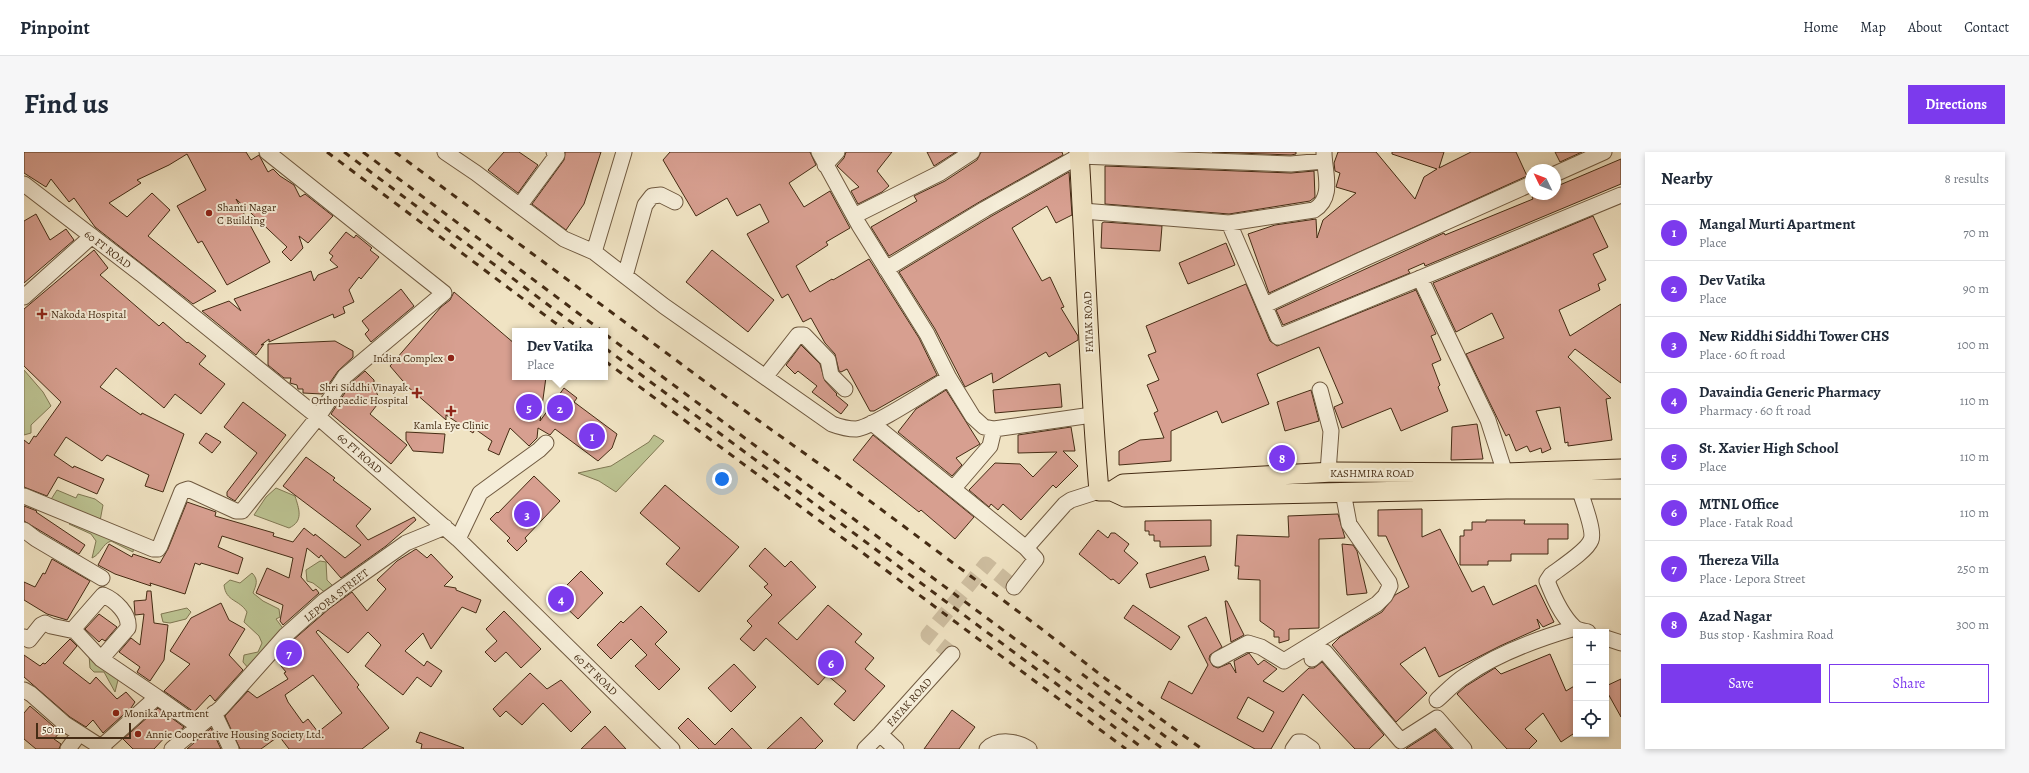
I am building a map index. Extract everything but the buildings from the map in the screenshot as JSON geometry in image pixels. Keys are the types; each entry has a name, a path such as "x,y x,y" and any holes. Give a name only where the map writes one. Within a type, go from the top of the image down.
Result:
{"main road":[{"name":"FATAK ROAD","path":"1079,154 1092,415 1115,491"},
{"name":"KASHMIRA ROAD","path":"1115,491 1328,472 1506,473 1621,469"},
{"name":"KASHMIRA ROAD","path":"1115,491 1343,492 1579,488 1621,489"}],"street":[{"path":"24,496 158,550 182,491 188,489 236,511 242,511 318,417 344,376 444,293 267,152"},
{"path":"445,152 520,205 564,239 594,252 664,306 832,424 845,429 858,428 872,423 949,378"},
{"path":"520,205 557,154 554,152"},
{"path":"594,252 624,152"},
{"path":"837,152 822,158 854,216 927,334 949,378 973,417 984,427 994,429 1092,415"},
{"path":"854,216 940,173 972,152"},
{"path":"1561,171 1604,152"},
{"path":"886,269 1079,154 1291,164 1324,156 1328,193 1319,207 1314,210 1229,223 1083,211"},
{"name":"60 FT ROAD","path":"24,184 92,236 318,417 445,527 666,747"},
{"path":"1265,305 1525,187"},
{"path":"625,276 645,205 652,196 661,195 675,202"},
{"path":"1229,223 1278,337 1621,195"},
{"path":"24,297 92,236"},
{"path":"1420,278 1488,420 1506,473"},
{"path":"765,377 798,335 804,335 828,360 831,375 845,389"},
{"path":"1320,390 1331,431 1328,472"},
{"path":"872,423 1026,548 1036,559 1014,587"},
{"path":"953,489 990,446 994,429"},
{"path":"458,539 480,493 539,450 546,443"},
{"path":"1579,488 1590,524 1592,539 1588,546 1551,575 1547,581 1553,597 1581,629"},
{"path":"1026,548 1065,504 1071,500 1115,491"},
{"path":"1218,659 1248,644 1261,647 1284,661 1377,604 1385,596 1390,586 1389,582 1349,524 1343,492"},
{"name":"LEPORA STREET","path":"172,749 214,713 256,670 286,635 324,601 406,544 445,527"},
{"path":"24,530 36,539 102,578"},
{"path":"75,631 75,628 103,595 109,598 125,612 129,624 128,628 102,659"},
{"path":"24,638 29,640 41,625 46,623 51,626 75,631 102,659 198,726"},
{"path":"1437,700 1464,676 1496,657 1549,636 1573,632"},
{"path":"1609,639 1621,642"},
{"path":"1312,659 1319,653 1325,652 1396,745 1437,718 1464,749"},
{"name":"FATAK ROAD","path":"865,749 952,654"},
{"path":"24,690 31,694 79,734 102,748 157,697"},
{"path":"214,713 231,749"},
{"path":"68,749 79,734"},
{"path":"880,734 896,749"},
{"path":"987,749 1001,742 1011,741 1029,749"},
{"path":"1293,749 1298,742 1302,742 1312,749"}],"green space":[{"path":"24,370 43,392 51,406 31,425 31,433 24,435"},
{"path":"654,435 664,441 616,492 599,481 578,473 611,466 649,442"},
{"path":"276,488 295,496 299,510 299,518 294,525 289,528 254,515 266,497"},
{"path":"57,490 76,498 78,494 95,499 103,505 100,521 50,501"},
{"path":"73,520 134,545 133,552 111,541 108,542 98,554 92,558 96,541 91,534 69,524"},
{"path":"320,561 326,562 327,580 333,586 327,594 313,583 307,581 306,570"},
{"path":"252,573 256,578 256,585 253,593 263,601 279,609 280,617 276,619 285,631 249,669 243,662 244,655 258,652 262,643 259,636 244,622 247,612 227,595 224,585 230,580 240,583"},
{"path":"187,608 191,612 186,619 170,623 163,622 161,614"},
{"path":"89,655 121,668 115,692 104,672 94,672 90,668"}],"tunnel":[{"path":"952,654 928,635 986,564 1014,587"}],"railway":[{"path":"327,152 562,328"},
{"path":"344,152 579,328"},
{"path":"363,152 598,328"},
{"path":"395,152 734,403 839,478 1039,627 1106,679 1202,749"},
{"path":"608,336 1163,749"},
{"path":"608,350 1144,749"},
{"path":"608,363 1126,749"},
{"path":"1082,674 1182,749"}],"place":[{"name":"Shanti Nagar C Building","path":"209,213"},
{"name":"Nakoda Hospital","path":"42,314"},
{"name":"Indira Complex","path":"451,358"},
{"name":"Shri Siddhi Vinayak Orthopaedic Hospital","path":"417,393"},
{"name":"St. Xavier High School","path":"529,407"},
{"name":"Dev Vatika","path":"560,408"},
{"name":"Kamla Eye Clinic","path":"451,411"},
{"name":"Mangal Murti Apartment","path":"592,436"},
{"name":"Azad Nagar","path":"1282,458"},
{"name":"New Riddhi Siddhi Tower CHS","path":"527,514"},
{"name":"Davaindia Generic Pharmacy","path":"561,599"},
{"name":"Thereza Villa","path":"289,653"},
{"name":"MTNL Office","path":"831,663"},
{"name":"Monika Apartment","path":"116,713"},
{"name":"Annie Cooperative Housing Society Ltd.","path":"138,734"}]}
